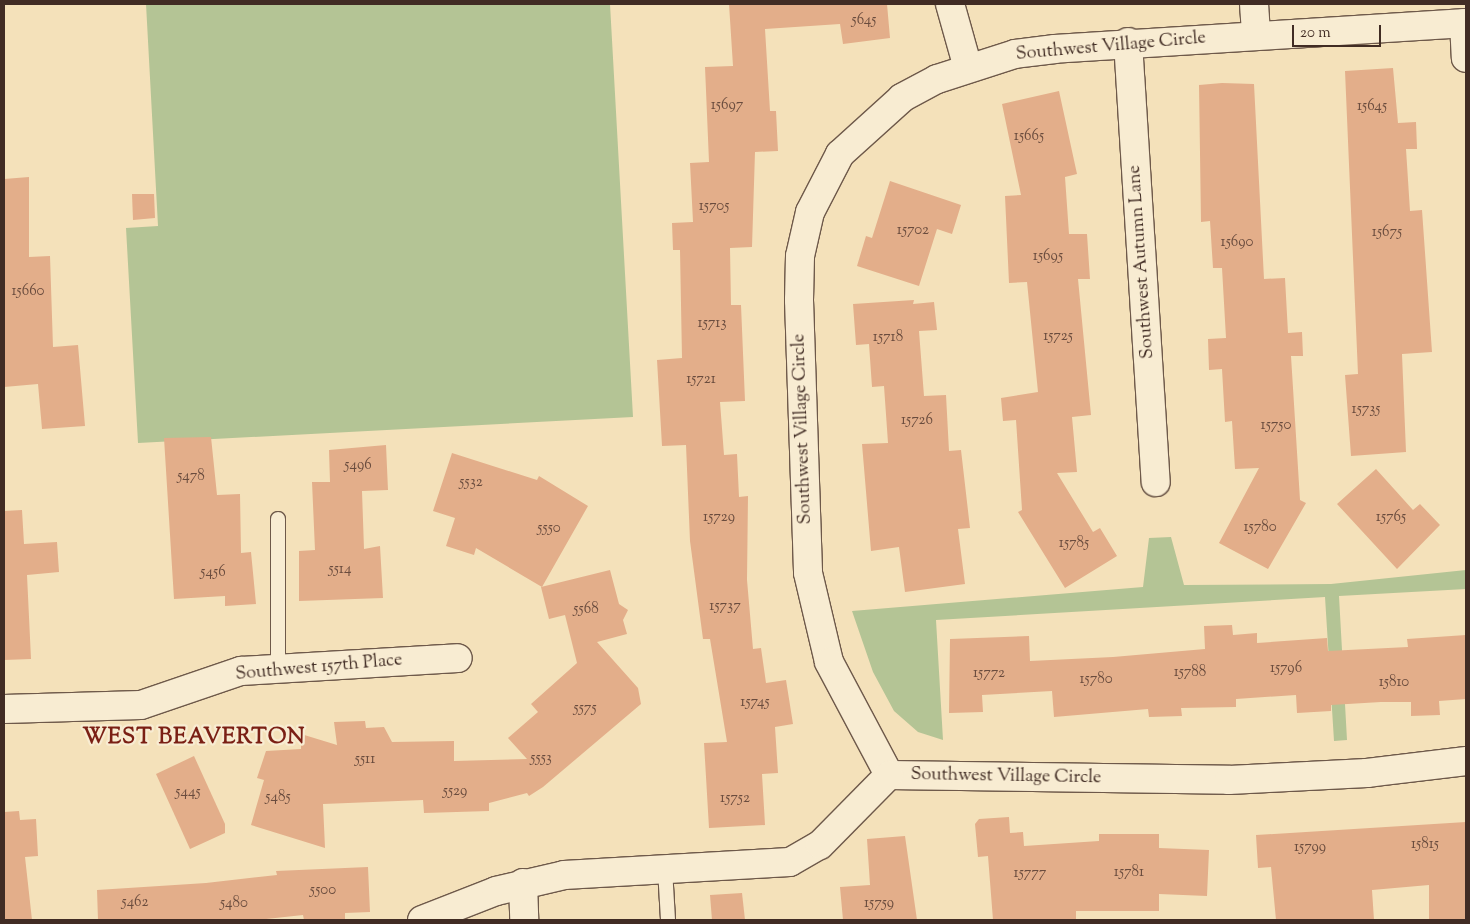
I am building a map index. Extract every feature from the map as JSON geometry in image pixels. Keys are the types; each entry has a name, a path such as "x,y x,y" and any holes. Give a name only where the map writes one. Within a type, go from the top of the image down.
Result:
{"street":[{"path":"950,4 968,68"},
{"path":"1254,4 1256,34"},
{"path":"1465,23 1466,58"},
{"name":"Southwest Village Circle","path":"1465,23 1128,42 1015,54 968,68 902,98 840,154 810,212 800,256 808,573 829,662 889,775 1229,780 1367,773 1466,761"},
{"name":"Southwest Autumn Lane","path":"1128,42 1156,482"},
{"name":"Southwest 157th Place","path":"4,709 141,705 242,671 458,658"},
{"path":"422,920 523,883 665,869 773,864 804,857 889,775"},
{"path":"523,883 524,920"}],"lane":[{"path":"278,519 278,669"},
{"path":"665,869 668,920"}],"green space":[{"path":"146,4 610,4 633,417 138,443 126,228 158,226"},
{"path":"1171,537 1184,585 1331,584 1466,570 1466,589 1339,596 1347,740 1334,741 1325,597 936,620 943,740 918,732 894,711 873,672 852,611 1143,587 1149,538"}],"building":[{"path":"729,4 887,4 890,38 843,44 840,24 765,29 770,111 776,111 778,151 755,152 752,247 730,248 731,305 741,305 745,401 720,402 724,455 737,454 739,497 748,496 747,580 753,649 761,648 766,683 786,680 793,724 775,727 778,773 762,774 765,825 709,828 704,743 727,742 710,639 703,639 690,541 686,445 662,446 657,360 682,358 680,250 673,250 672,223 693,222 690,163 709,162 705,67 733,66"},
{"path":"1393,68 1398,123 1416,122 1417,149 1406,149 1410,211 1422,210 1432,352 1402,354 1406,452 1351,456 1345,375 1358,374 1345,71"},
{"path":"1222,83 1254,84 1264,279 1285,278 1288,333 1302,332 1303,356 1291,356 1300,500 1306,503 1268,569 1219,543 1259,468 1235,469 1232,421 1225,422 1222,369 1209,370 1208,339 1226,338 1222,268 1213,268 1210,221 1201,222 1199,85"},
{"path":"1059,91 1077,174 1065,177 1069,234 1087,234 1090,279 1078,279 1091,415 1072,417 1077,472 1057,473 1093,532 1100,528 1117,556 1065,588 1018,512 1022,510 1016,420 1003,421 1001,398 1038,392 1027,282 1009,283 1005,196 1021,195 1002,104"},
{"path":"29,177 29,257 50,256 53,347 78,345 85,426 42,429 38,384 4,387 4,179"},
{"path":"890,181 961,205 952,234 937,229 919,286 857,266 866,236 872,238"},
{"path":"132,194 154,194 155,218 133,220"},
{"path":"914,300 913,304 934,302 937,330 919,331 924,396 946,395 949,451 961,450 970,528 958,529 965,584 905,592 899,547 871,551 862,444 888,443 884,386 872,387 869,344 856,345 853,304"},
{"path":"211,437 217,495 240,494 241,553 251,552 256,604 225,606 225,596 174,599 164,438"},
{"path":"386,445 388,490 362,491 364,549 380,546 383,598 299,601 299,551 315,550 312,482 330,482 329,450"},
{"path":"452,453 537,480 539,476 588,506 542,587 476,548 474,555 446,546 455,518 433,511"},
{"path":"1376,469 1413,510 1420,504 1440,525 1397,569 1337,504"},
{"path":"22,510 24,544 57,542 59,572 27,575 31,659 4,660 4,511"},
{"path":"610,570 619,604 628,610 623,620 627,634 597,642 638,688 641,704 543,787 529,796 527,793 489,803 489,811 424,813 423,800 323,804 325,848 251,825 264,780 257,778 266,751 301,749 301,734 337,745 334,722 365,721 366,728 384,727 392,742 454,741 454,761 527,759 508,738 538,712 531,704 577,663 565,615 549,619 541,587"},
{"path":"1232,625 1233,635 1257,633 1257,643 1327,638 1328,651 1408,647 1407,639 1466,635 1466,699 1439,701 1440,715 1411,716 1411,702 1331,705 1331,711 1297,713 1296,695 1236,699 1236,707 1181,708 1182,716 1149,717 1148,709 1054,717 1052,691 982,695 983,712 949,713 950,639 1029,636 1030,661 1113,657 1205,649 1204,626"},
{"path":"194,756 225,824 225,833 190,849 156,774"},
{"path":"19,811 20,820 36,819 38,856 25,857 32,920 4,920 4,812"},
{"path":"1009,817 1010,833 1023,832 1024,846 1099,841 1099,834 1159,834 1159,848 1209,850 1207,896 1159,894 1159,911 1076,911 1076,920 993,920 988,856 978,857 975,824 979,819"},
{"path":"1466,822 1466,920 1429,920 1429,885 1372,890 1374,920 1276,920 1271,867 1258,868 1256,835"},
{"path":"905,836 917,920 843,920 840,887 870,885 867,839"},
{"path":"368,867 370,912 345,913 345,920 304,920 303,915 257,920 98,920 97,890 206,883 277,875 276,871"},
{"path":"742,893 745,920 712,920 710,895"}],"district":[{"name":"WEST BEAVERTON","path":"194,739"}]}
